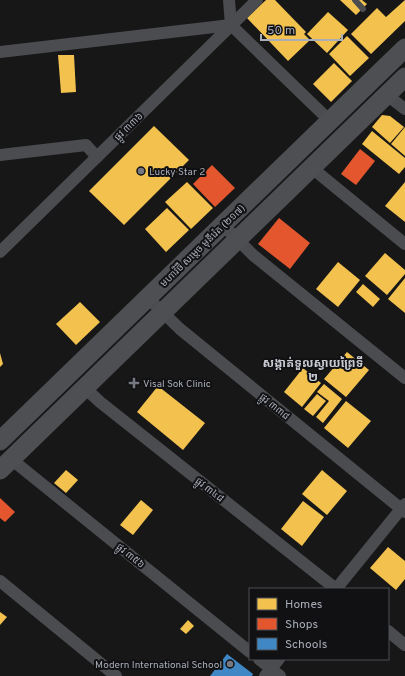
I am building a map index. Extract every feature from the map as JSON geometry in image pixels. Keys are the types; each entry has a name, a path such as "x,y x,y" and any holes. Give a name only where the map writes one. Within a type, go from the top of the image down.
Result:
{"main road":[{"name":"មហាវិថី សម្តេច មុនីរ៉េត (២១៧)","path":"0,441 405,48"},
{"name":"មហាវិថី សម្តេច មុនីរ៉េត (២១៧)","path":"6,464 405,77"}],"street":[{"path":"229,0 231,26 330,121"},
{"name":"ផ្លូវ ៣៣៦","path":"0,252 257,0"},
{"path":"0,52 231,26"},
{"path":"387,95 405,109"},
{"path":"0,155 86,145 97,157"},
{"path":"312,168 405,244"},
{"path":"223,225 254,255 405,378"},
{"name":"ផ្លូវ ៣៣៨","path":"148,298 180,329 404,508"},
{"name":"ផ្លូវ ៣៤៨","path":"85,388 100,402 335,588"},
{"name":"ផ្លូវ ៣៥៦","path":"6,464 249,651"},
{"path":"337,588 404,508"},
{"path":"0,581 116,676"},
{"path":"389,632 405,645"},
{"path":"260,660 272,674 279,660"}],"lane":[{"path":"355,0 363,9"}],"building: Homes":[{"path":"266,0 275,0 306,32 304,34 310,40 288,61 247,18"},
{"path":"340,0 362,0 367,4 356,15"},
{"path":"405,0 405,21 371,54 351,34 377,8 386,17"},
{"path":"328,12 348,30 327,53 307,34"},
{"path":"347,36 369,58 350,76 329,54"},
{"path":"58,55 74,55 76,92 61,93"},
{"path":"334,63 352,81 331,102 313,84"},
{"path":"382,115 390,116 404,127 390,143 372,127"},
{"path":"154,126 189,160 124,225 89,191"},
{"path":"405,127 405,156 391,144"},
{"path":"372,131 405,158 405,167 399,174 362,144"},
{"path":"187,182 213,208 191,229 165,202"},
{"path":"405,182 405,222 385,206"},
{"path":"167,208 189,230 166,252 145,229"},
{"path":"385,253 405,270 405,274 387,295 365,276"},
{"path":"338,262 360,280 338,307 316,289"},
{"path":"405,278 405,313 388,299"},
{"path":"363,284 380,299 373,307 356,292"},
{"path":"80,302 100,322 76,345 56,324"},
{"path":"347,352 369,370 346,397 324,379"},
{"path":"0,353 3,364 0,367"},
{"path":"303,368 321,383 302,407 284,392"},
{"path":"324,384 342,399 323,423 316,417 329,401 317,392"},
{"path":"158,386 205,423 183,450 137,412"},
{"path":"317,394 326,401 313,416 304,409"},
{"path":"346,401 371,421 348,448 324,428"},
{"path":"66,470 78,480 66,493 54,483"},
{"path":"322,470 347,491 327,515 302,494"},
{"path":"141,500 153,510 133,535 120,525"},
{"path":"303,501 324,517 302,546 281,529"},
{"path":"388,547 405,561 405,579 396,590 370,568"},
{"path":"0,612 7,617 0,625"},
{"path":"188,620 194,626 186,634 180,629"}],"building: Shops":[{"path":"360,149 375,161 356,185 341,174"},
{"path":"212,165 235,188 215,207 193,184"},
{"path":"279,218 310,243 290,269 258,244"},
{"path":"0,498 15,512 5,522 0,518"}],"building: Schools":[{"name":"Modern International School","path":"227,654 253,674 252,676 210,676"}],"place":[{"name":"Lucky Star 2","path":"141,171"},
{"name":"Visal Sok Clinic","path":"134,383"},
{"name":"Modern International School","path":"230,664"}],"district":[{"name":"សង្កាត់ទួលស្វាយព្រៃទី ២","path":"313,370"}]}
